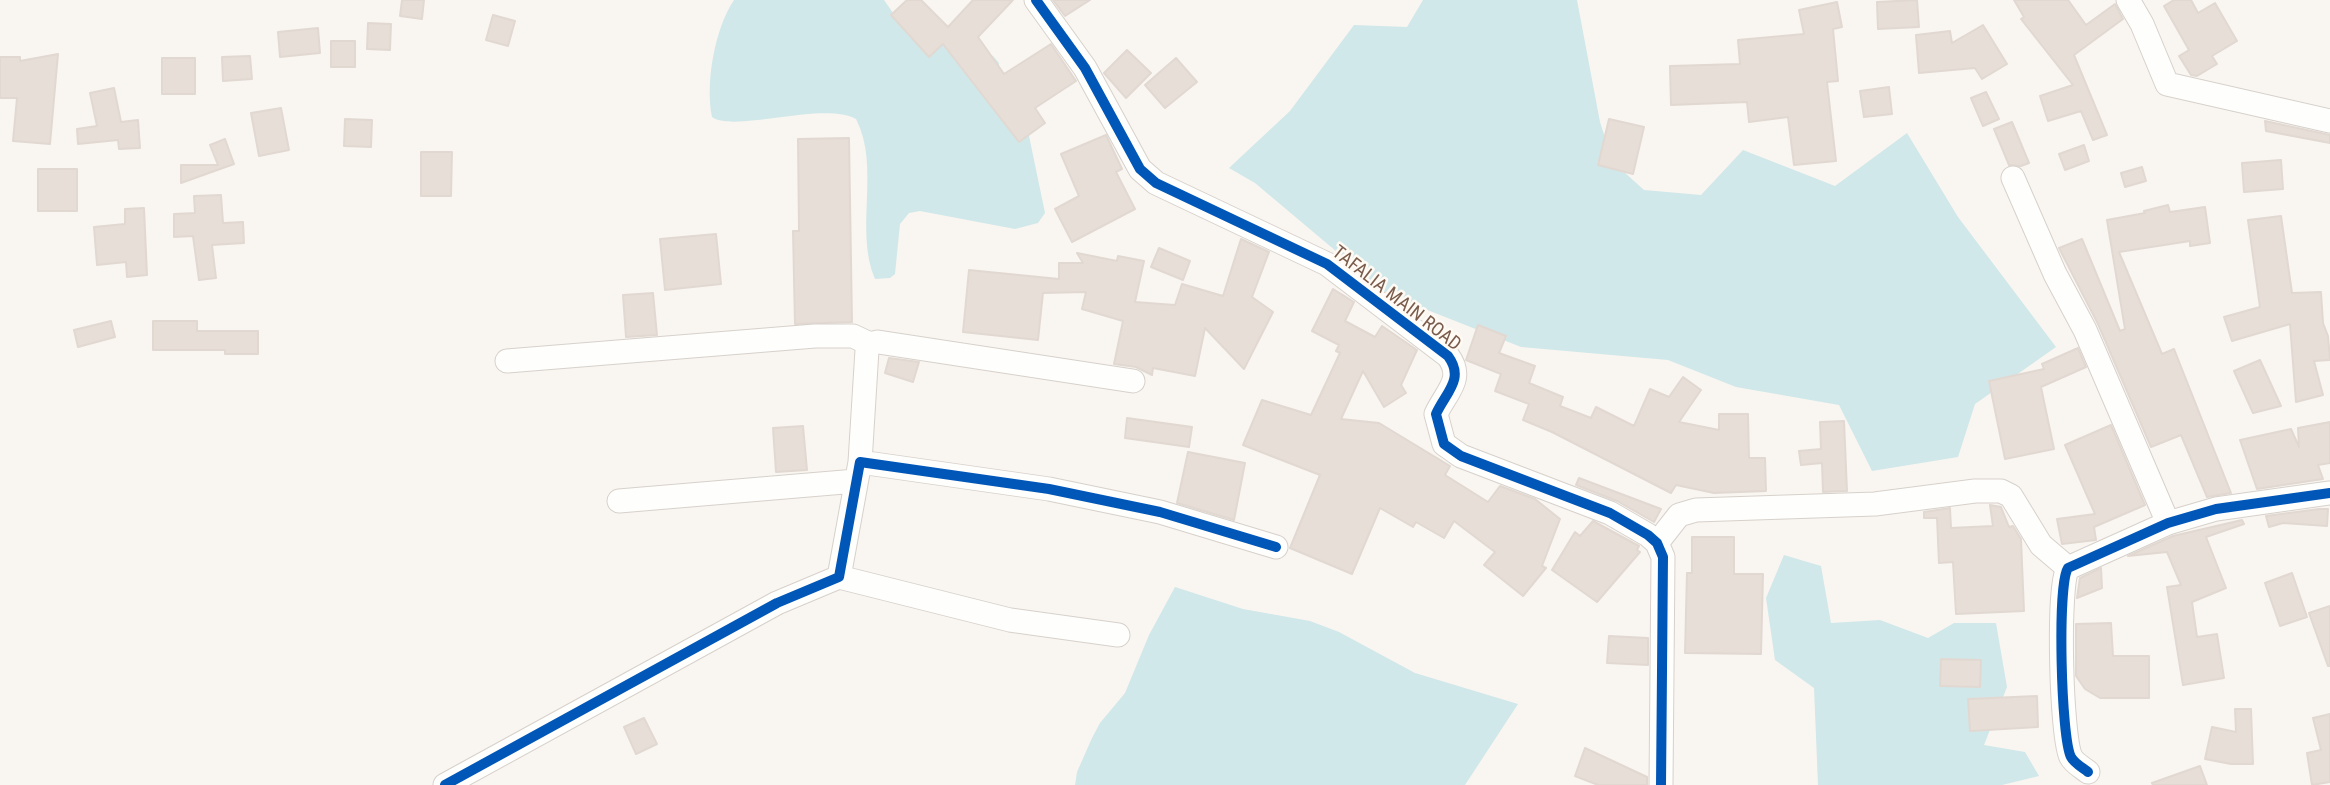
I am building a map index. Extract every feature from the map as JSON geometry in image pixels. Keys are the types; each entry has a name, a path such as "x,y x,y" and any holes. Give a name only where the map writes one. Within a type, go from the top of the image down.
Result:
{"street":[{"name":"TAFALIA MAIN ROAD","path":"1036,0 1085,68 1139,169 1156,183 1327,264 1448,356 1456,367 1456,381 1436,414 1444,444 1461,456 1610,513 1657,543"},
{"path":"2128,0 2142,24 2167,84 2330,121"},
{"path":"2013,178 2055,274 2085,330 2168,523"},
{"path":"506,362 815,336 853,336 870,344 878,342 1133,381"},
{"path":"839,577 858,471 866,350 870,344"},
{"path":"619,501 858,471 1061,492 1160,512 1276,547"},
{"path":"1661,785 1663,557 1657,543 1679,515 1696,510 1875,504 1975,491 2001,491 2011,496 2041,545 2068,568"},
{"path":"2088,772 2071,758 2066,729 2062,610 2064,575 2068,568 2168,523 2216,509 2330,493"},
{"path":"445,785 752,616 839,577 1010,620 1118,635"}],"water":[{"path":"734,0 884,0 898,20 993,56 999,63 997,80 1028,131 1045,213 1038,223 1015,229 920,211 909,213 900,224 895,274 890,278 875,279 867,240 867,157 856,119 841,114 823,113 739,122 712,117 710,88 713,56 722,25"},
{"path":"1423,0 1577,0 1600,122 1613,162 1644,190 1701,195 1743,150 1835,186 1907,133 1958,217 2056,347 1975,404 1958,457 1872,471 1839,405 1736,387 1668,360 1521,347 1387,294 1255,183 1229,168 1290,111 1354,25 1407,27"},
{"path":"1784,555 1821,566 1831,623 1880,620 1928,638 1954,623 1996,623 2007,687 1984,745 2025,752 2039,776 2002,785 1818,785 1814,688 1775,660 1766,598"},
{"path":"1175,587 1243,609 1310,621 1339,632 1415,673 1518,704 1465,785 1075,785 1077,772 1092,738 1100,723 1125,693 1149,635"}],"building":[{"path":"402,0 424,0 422,19 400,16"},
{"path":"907,0 921,0 948,27 973,0 1013,0 978,37 1004,74 1051,44 1076,81 1035,108 1045,123 1019,142 943,44 929,57 891,15"},
{"path":"1053,0 1090,0 1065,16"},
{"path":"1917,0 1919,27 1878,29 1877,2"},
{"path":"2014,0 2068,0 2086,25 2115,4 2123,19 2074,55 2107,135 2093,140 2081,111 2048,121 2040,96 2073,85 2021,19 2024,17"},
{"path":"2174,0 2191,0 2198,13 2215,3 2237,41 2212,56 2217,64 2197,76 2191,75 2179,56 2189,50 2164,6"},
{"path":"1837,2 1842,27 1833,29 1838,81 1827,82 1836,161 1794,165 1788,117 1749,122 1747,102 1671,105 1670,66 1740,64 1738,40 1804,34 1799,10"},
{"path":"493,15 515,21 508,46 486,40"},
{"path":"368,23 391,24 390,50 367,49"},
{"path":"1983,25 2007,64 1982,79 1975,68 1919,73 1916,35 1950,31 1952,43"},
{"path":"318,28 320,53 280,57 278,32"},
{"path":"331,41 355,41 355,67 331,67"},
{"path":"1127,50 1151,73 1126,98 1104,73"},
{"path":"58,54 50,144 13,141 17,98 0,98 0,57 20,57 20,61"},
{"path":"250,56 252,79 223,81 222,57"},
{"path":"162,58 195,58 195,94 162,94"},
{"path":"1176,58 1197,82 1165,108 1145,85"},
{"path":"1889,87 1892,114 1864,117 1860,91"},
{"path":"114,88 121,122 138,120 140,148 119,149 118,140 78,144 77,129 97,126 90,93"},
{"path":"1986,92 1999,119 1983,126 1971,98"},
{"path":"281,108 289,150 259,156 251,113"},
{"path":"345,119 372,120 371,147 344,146"},
{"path":"1609,119 1644,127 1633,174 1598,165"},
{"path":"2265,121 2330,135 2330,143 2266,131"},
{"path":"2012,122 2029,163 2021,166 2009,165 1994,129"},
{"path":"1106,135 1122,169 1116,172 1135,209 1072,242 1055,209 1079,196 1061,154"},
{"path":"849,138 852,322 795,324 793,231 799,231 798,139"},
{"path":"225,139 234,164 181,183 181,165 218,165 210,145"},
{"path":"2084,145 2089,161 2065,170 2059,154"},
{"path":"421,152 452,152 451,196 421,196"},
{"path":"2281,160 2283,189 2244,192 2242,163"},
{"path":"2142,167 2146,181 2125,187 2121,173"},
{"path":"38,169 77,169 77,211 38,211"},
{"path":"221,195 223,223 243,222 244,243 212,245 216,278 199,280 193,236 174,237 174,214 195,213 194,196"},
{"path":"2168,205 2170,212 2205,207 2210,243 2190,246 2190,241 2119,252 2162,354 2174,349 2231,493 2207,497 2181,435 2151,447 2098,324 2059,248 2082,239 2120,331 2125,329 2107,220 2145,213 2144,211"},
{"path":"144,208 147,275 127,277 126,262 97,265 94,227 125,224 125,209"},
{"path":"2281,216 2292,293 2321,292 2330,360 2314,361 2323,395 2296,402 2290,324 2232,341 2224,317 2260,307 2248,220"},
{"path":"716,234 721,284 665,290 660,239"},
{"path":"1241,239 1269,252 1252,297 1273,312 1244,369 1205,328 1195,376 1153,368 1152,375 1136,367 1114,364 1123,321 1082,309 1086,292 1043,293 1038,340 963,332 969,270 1059,279 1059,263 1083,263 1077,253 1117,261 1118,256 1144,261 1135,302 1175,305 1182,284 1223,296"},
{"path":"1159,248 1190,261 1183,280 1151,267"},
{"path":"1333,289 1354,302 1345,321 1375,337 1382,326 1417,350 1401,385 1406,393 1384,407 1363,371 1341,419 1379,423 1450,466 1445,475 1488,502 1500,486 1535,499 1560,519 1542,566 1546,568 1523,596 1484,565 1495,552 1454,521 1444,538 1416,522 1413,527 1380,508 1352,574 1290,548 1320,475 1243,445 1262,400 1311,415 1340,353 1336,351 1339,345 1312,331"},
{"path":"653,293 657,335 626,337 623,295"},
{"path":"111,321 115,337 78,347 74,330"},
{"path":"153,321 197,321 197,331 258,331 258,354 225,354 225,350 153,350"},
{"path":"1478,325 1506,336 1499,353 1535,366 1529,383 1563,397 1560,406 1591,418 1596,407 1634,426 1650,389 1669,397 1683,377 1701,390 1679,422 1719,430 1719,414 1748,414 1749,458 1765,458 1766,491 1714,493 1676,485 1671,493 1523,420 1529,404 1495,391 1501,374 1466,360"},
{"path":"2078,348 2086,367 2041,387 2054,449 2005,459 1989,381 2044,369 2042,364"},
{"path":"889,358 919,362 913,382 885,373"},
{"path":"2260,360 2281,406 2253,413 2234,371"},
{"path":"1127,418 1192,427 1189,447 1125,438"},
{"path":"1844,421 1847,491 1823,492 1822,463 1801,465 1799,451 1821,449 1820,422"},
{"path":"2330,422 2330,463 2318,465 2323,479 2257,489 2240,440 2291,429 2299,447 2298,428"},
{"path":"2111,425 2145,505 2094,527 2096,540 2062,544 2057,519 2095,514 2065,445"},
{"path":"803,426 807,470 776,472 773,428"},
{"path":"1188,452 1245,463 1234,520 1177,503"},
{"path":"1579,478 1661,509 1654,522 1617,501 1576,485"},
{"path":"1990,505 2001,507 2009,527 2013,526 2021,539 2024,611 1956,614 1953,562 1939,563 1937,518 1924,518 1924,512 1950,508 1951,528 1993,526"},
{"path":"2328,509 2327,526 2283,523 2269,527 2266,516"},
{"path":"2242,520 2244,524 2206,537 2226,588 2192,602 2197,637 2217,634 2224,678 2183,685 2167,587 2181,585 2167,552 2128,556 2173,536"},
{"path":"1593,521 1639,546 1637,550 1640,552 1597,602 1552,570 1575,532 1580,536"},
{"path":"1692,537 1734,537 1734,574 1763,574 1761,654 1685,653 1687,573 1692,573"},
{"path":"2101,568 2102,588 2077,598 2080,578"},
{"path":"2292,573 2307,617 2280,626 2265,583"},
{"path":"2330,606 2330,666 2328,666 2309,613"},
{"path":"2111,623 2113,656 2149,656 2149,698 2100,698 2085,689 2076,676 2076,624"},
{"path":"1609,636 1648,638 1648,665 1607,663"},
{"path":"1941,659 1981,660 1980,687 1940,686"},
{"path":"2037,696 2038,727 1970,731 1968,699"},
{"path":"2235,709 2251,709 2253,764 2231,764 2205,759 2212,727 2236,732"},
{"path":"2330,714 2330,782 2312,785 2307,753 2321,750 2313,718"},
{"path":"644,718 657,744 636,754 624,727"},
{"path":"1585,748 1647,777 1647,785 1598,785 1575,776"},
{"path":"2200,766 2207,785 2152,783"}],"cycle path":[{"path":"1036,0 1085,68 1140,169 1156,183 1327,264 1448,356 1453,364 1454,379 1436,414 1444,444 1461,456 1610,513 1657,543 1663,557 1661,785"},
{"path":"445,785 777,603 839,577 860,462 1049,489 1160,512 1276,547"},
{"path":"2088,772 2071,757 2065,722 2061,630 2062,602 2068,568 2168,523 2216,509 2330,493"}]}
